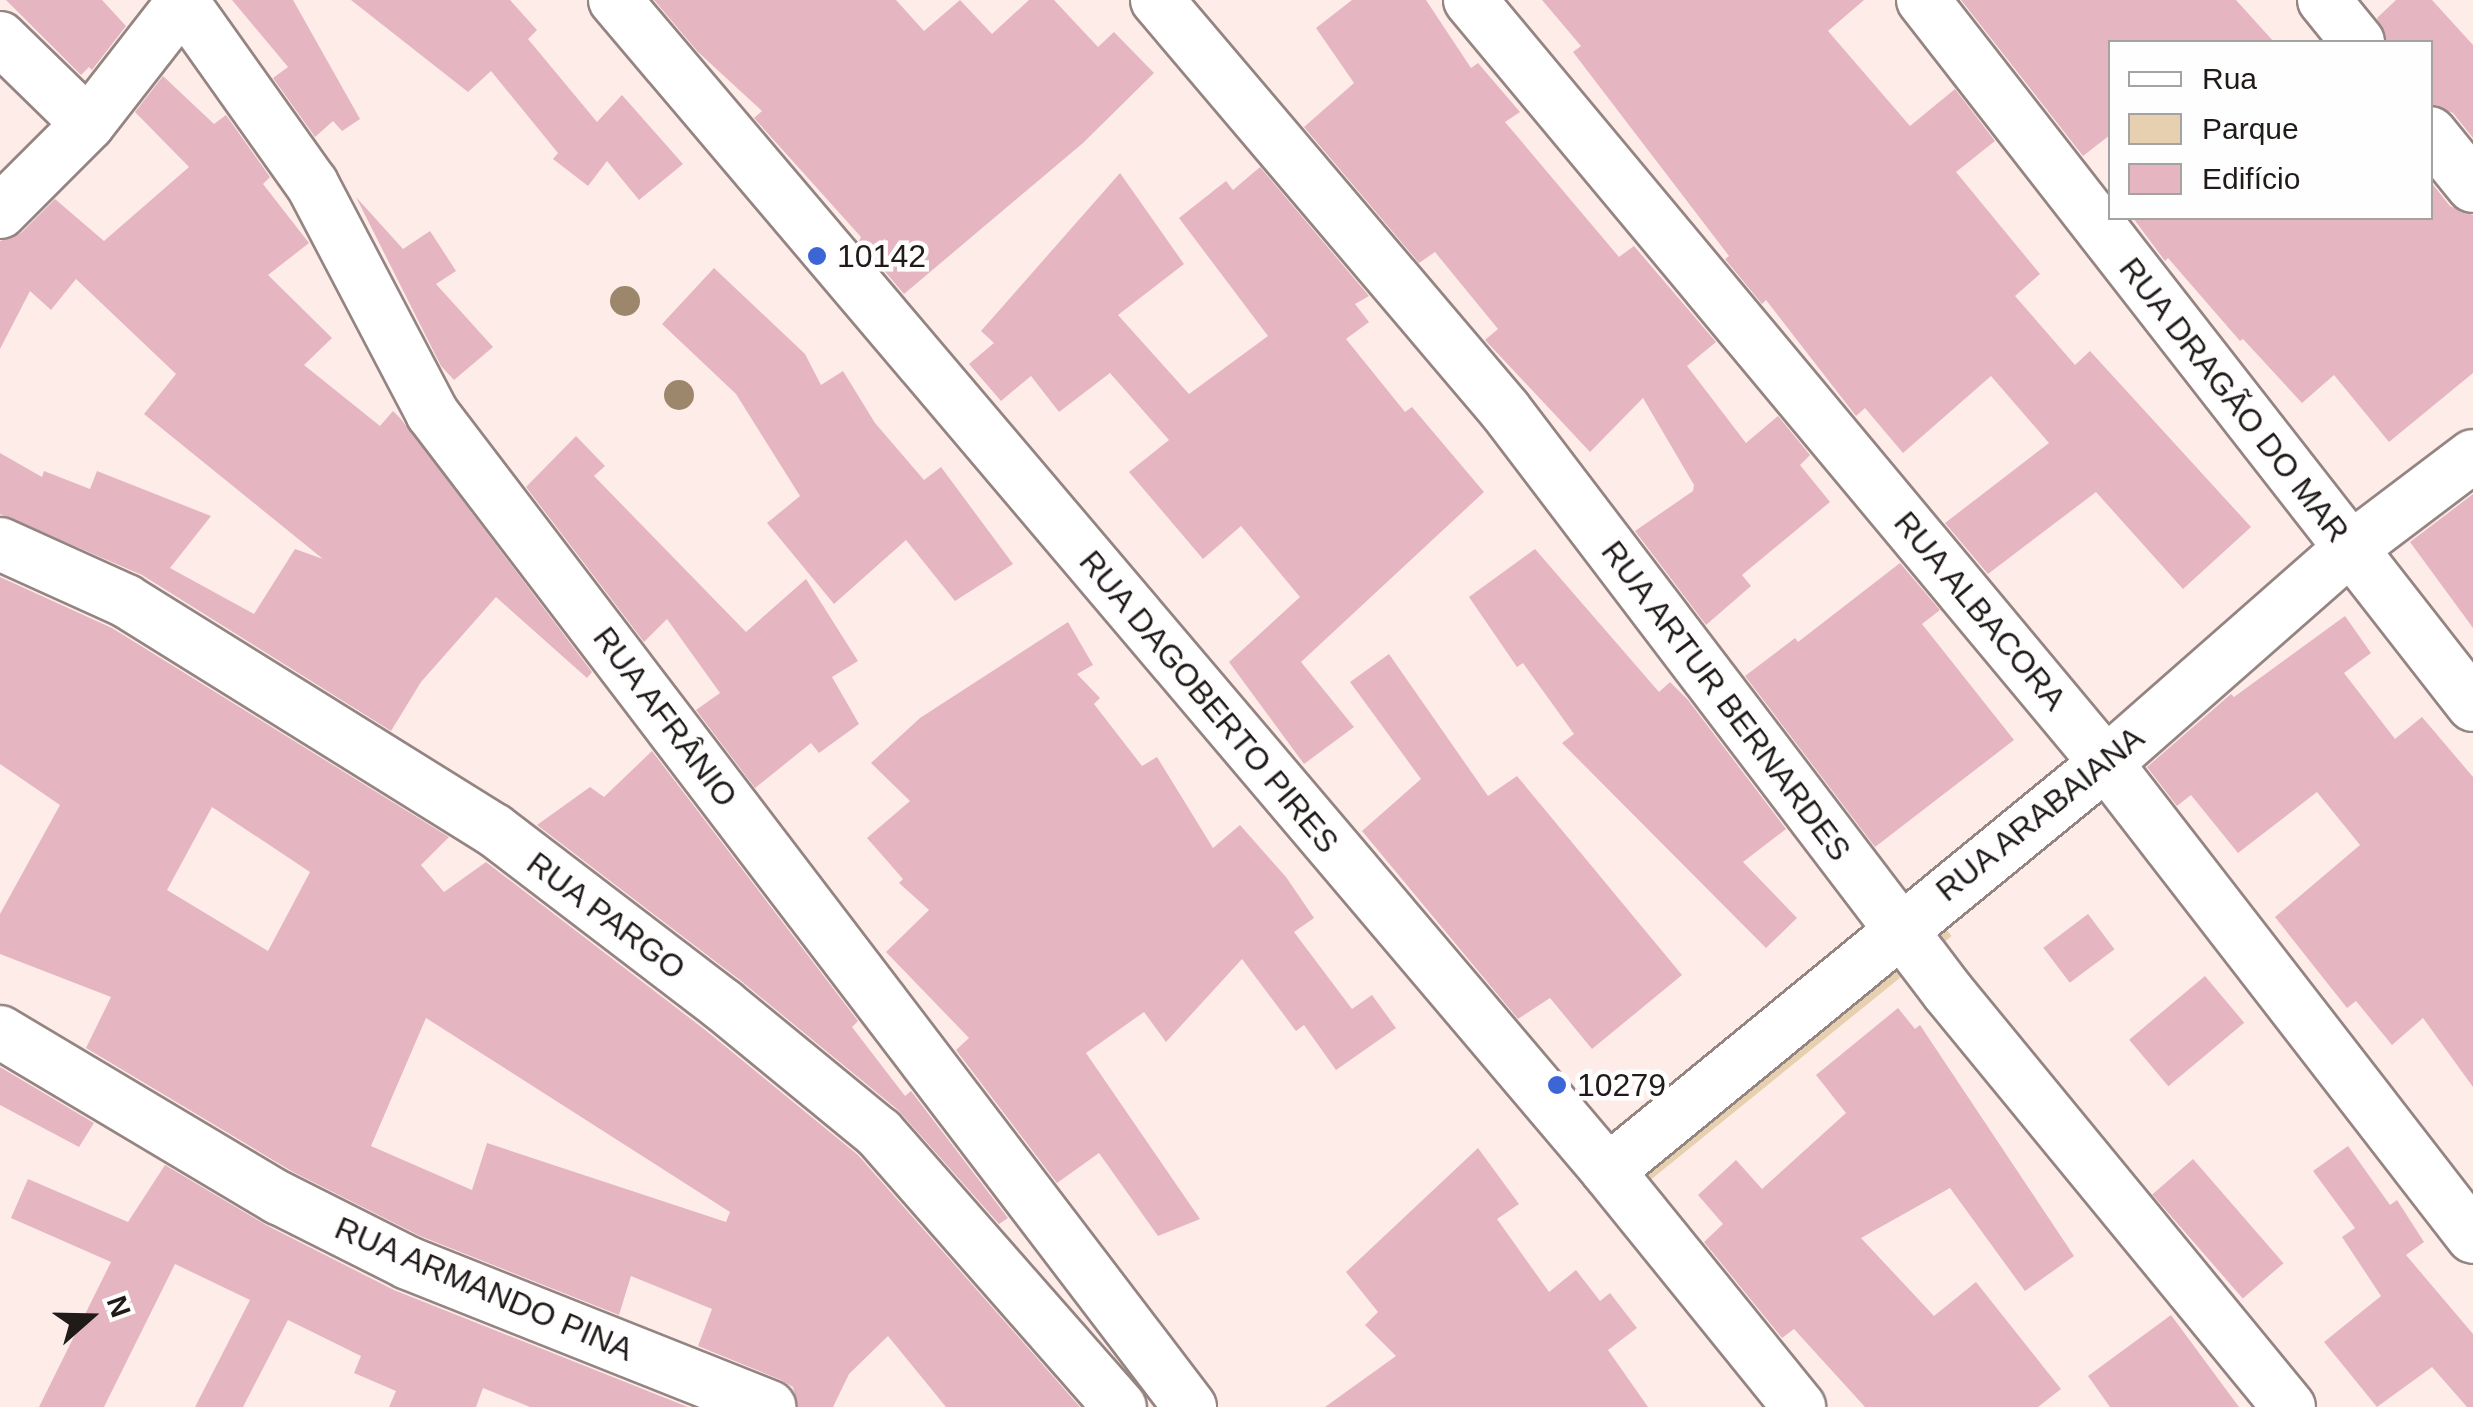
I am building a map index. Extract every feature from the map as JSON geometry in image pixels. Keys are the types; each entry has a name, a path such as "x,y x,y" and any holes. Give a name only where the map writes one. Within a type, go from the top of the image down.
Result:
{"street":[{"name":"RUA DAGOBERTO PIRES","path":"614,0 1608,1171 1800,1407"},
{"name":"RUA ARTUR BERNARDES","path":"1157,0 1505,410 1900,928 2289,1407"},
{"name":"RUA ALBACORA","path":"1470,0 2106,762 2473,1237"},
{"name":"RUA DRAGÃO DO MAR","path":"1923,0 2473,705"},
{"path":"2324,0 2356,40"},
{"path":"0,212 88,124 182,1"},
{"name":"RUA AFRÂNIO","path":"182,1 312,184 432,413 1190,1407"},
{"path":"0,38 88,124"},
{"path":"2433,137 2473,186"},
{"name":"RUA ARABAIANA","path":"1608,1171 2106,762 2350,549 2473,456"},
{"name":"RUA PARGO","path":"0,544 126,602 494,830 723,1005 879,1132 1120,1407"},
{"name":"RUA ARMANDO PINA","path":"0,1032 279,1198 408,1263 769,1407"}],"green space":[{"path":"1912,887 1952,936 1647,1183 1607,1134"}],"building":[{"path":"6,0 102,0 126,26 92,70 89,67 81,75"},
{"path":"232,0 293,0 360,119 342,131 333,121 315,137 273,78 288,67"},
{"path":"351,0 510,0 537,30 528,39 597,122 622,95 683,164 639,200 607,161 588,186 553,159 558,153 491,71 468,92"},
{"path":"654,0 896,0 924,31 960,0 992,34 1029,0 1054,0 1098,47 1114,32 1154,73 1083,143 904,294 859,241 861,237 754,118 762,111 698,52"},
{"path":"1352,0 1426,0 1471,68 1478,63 1520,112 1505,122 1619,257 1634,246 1716,342 1687,366 1746,443 1778,416 1810,455 1800,465 1830,502 1742,575 1751,586 1706,625 1635,531 1693,491 1694,485 1643,398 1590,452 1485,340 1498,329 1435,252 1419,263 1304,127 1354,83 1316,28"},
{"path":"1542,0 1864,0 1828,31 1910,126 1955,89 1995,141 1956,172 2040,274 2015,296 2075,365 2090,351 2251,527 2183,589 2096,492 1988,574 1945,523 2049,443 1991,376 1903,453 1865,408 1856,416 1766,300 1762,304 1725,259 1729,256 1573,52 1581,46"},
{"path":"1961,0 2236,0 2272,40 2108,40 2108,137 2083,156"},
{"path":"2396,0 2432,0 2473,45 2473,138 2453,113 2433,105 2433,40 2386,40 2377,18"},
{"path":"163,76 214,124 226,115 270,177 263,184 309,243 268,275 332,338 304,365 380,426 393,411 401,419 592,672 587,678 496,597 421,682 391,731 142,575 0,514 0,453 42,477 44,471 90,489 97,471 211,516 170,568 254,614 295,549 323,559 144,414 176,374 76,279 51,310 30,291 0,349 0,241 21,233 55,199 104,241 189,167 135,112"},
{"path":"1260,167 1369,296 1355,304 1369,322 1346,339 1405,412 1412,407 1484,492 1301,662 1354,727 1304,764 1229,662 1300,597 1241,526 1203,559 1129,472 1169,440 1110,373 1059,412 1031,376 1001,401 969,364 994,343 981,331 1120,173 1184,264 1118,315 1189,394 1268,336 1179,218 1226,181 1233,190"},
{"path":"2433,185 2450,206 2473,215 2473,373 2389,442 2334,375 2302,403 2243,339 2240,341 2168,258 2165,261 2134,220 2433,220"},
{"path":"356,197 403,249 430,231 456,271 436,284 493,347 454,380 441,366"},
{"path":"714,268 805,354 821,385 843,371 875,423 924,480 941,467 1013,564 955,601 906,540 834,604 767,523 800,496 736,394 662,324"},
{"path":"576,436 605,466 594,476 746,632 806,579 858,661 832,677 859,724 819,753 811,743 755,788 696,710 720,693 667,619 644,642 526,487"},
{"path":"2473,494 2473,628 2410,542"},
{"path":"1535,549 1659,692 1670,682 1688,700 1786,829 1743,862 1797,918 1766,948 1562,743 1574,734 1523,663 1517,667 1469,597"},
{"path":"1900,563 1940,610 1922,624 2014,740 1875,847 1745,676 1795,638 1798,642"},
{"path":"0,577 112,628 449,837 421,865 444,892 486,862 704,1029 858,1155 1080,1407 946,1407 888,1336 849,1374 833,1407 798,1407 793,1387 698,1346 712,1309 631,1276 619,1315 420,1236 293,1172 86,1048 111,997 0,954 0,914 60,805 0,764","holes":["212,807 310,872 268,951 167,890","426,1018 730,1212 726,1222 487,1143 472,1190 371,1146"]},
{"path":"2345,616 2371,653 2344,673 2395,739 2422,717 2473,777 2473,1087 2423,1018 2392,1045 2356,1001 2347,1008 2275,917 2360,845 2317,792 2238,853 2191,795 2177,806 2147,767 2231,694 2234,697"},
{"path":"1068,622 1093,665 1077,674 1100,698 1094,704 1142,766 1157,757 1213,848 1240,825 1286,877 1314,918 1294,932 1352,1009 1372,995 1396,1028 1336,1070 1304,1025 1296,1031 1242,959 1166,1042 1144,1012 1086,1053 1200,1219 1158,1236 1099,1153 1057,1183 956,1050 969,1038 886,952 929,910 899,883 903,879 867,838 910,801 871,763 920,718"},
{"path":"1389,654 1488,796 1517,776 1682,975 1592,1049 1550,998 1518,1019 1362,831 1421,779 1350,682"},
{"path":"652,751 858,1021 852,1027 905,1096 911,1091 1008,1218 999,1224 898,1110 741,981 537,825 590,787 604,797"},
{"path":"2088,914 2114,949 2070,983 2043,948"},
{"path":"2205,976 2244,1023 2168,1086 2129,1040"},
{"path":"1898,1008 1915,1029 1920,1025 2074,1256 2025,1291 1950,1188 1861,1238 1934,1316 1976,1282 2061,1389 2038,1407 1865,1407 1794,1329 1782,1338 1704,1242 1723,1224 1698,1195 1736,1160 1762,1189 1846,1113 1816,1075"},
{"path":"0,1067 94,1123 79,1147 0,1105"},
{"path":"2348,1146 2390,1205 2397,1200 2424,1242 2406,1255 2473,1334 2473,1407 2467,1407 2432,1367 2377,1407 2324,1342 2381,1296 2342,1237 2355,1228 2313,1171"},
{"path":"1478,1148 1519,1204 1497,1219 1549,1292 1576,1270 1600,1301 1610,1293 1637,1328 1608,1350 1648,1407 1325,1407 1396,1356 1365,1325 1378,1312 1346,1272"},
{"path":"2193,1159 2284,1263 2243,1299 2152,1194"},
{"path":"165,1165 266,1225 394,1290 688,1407 530,1407 483,1388 476,1407 389,1407 396,1391 354,1373 361,1356 288,1320 243,1407 195,1407 250,1300 175,1264 104,1407 39,1407 111,1262 11,1218 28,1179 128,1222"},
{"path":"2171,1315 2239,1407 2110,1407 2088,1376"}],"place":[{"name":"10142","path":"817,256"},
{"name":"10279","path":"1557,1085"}]}
